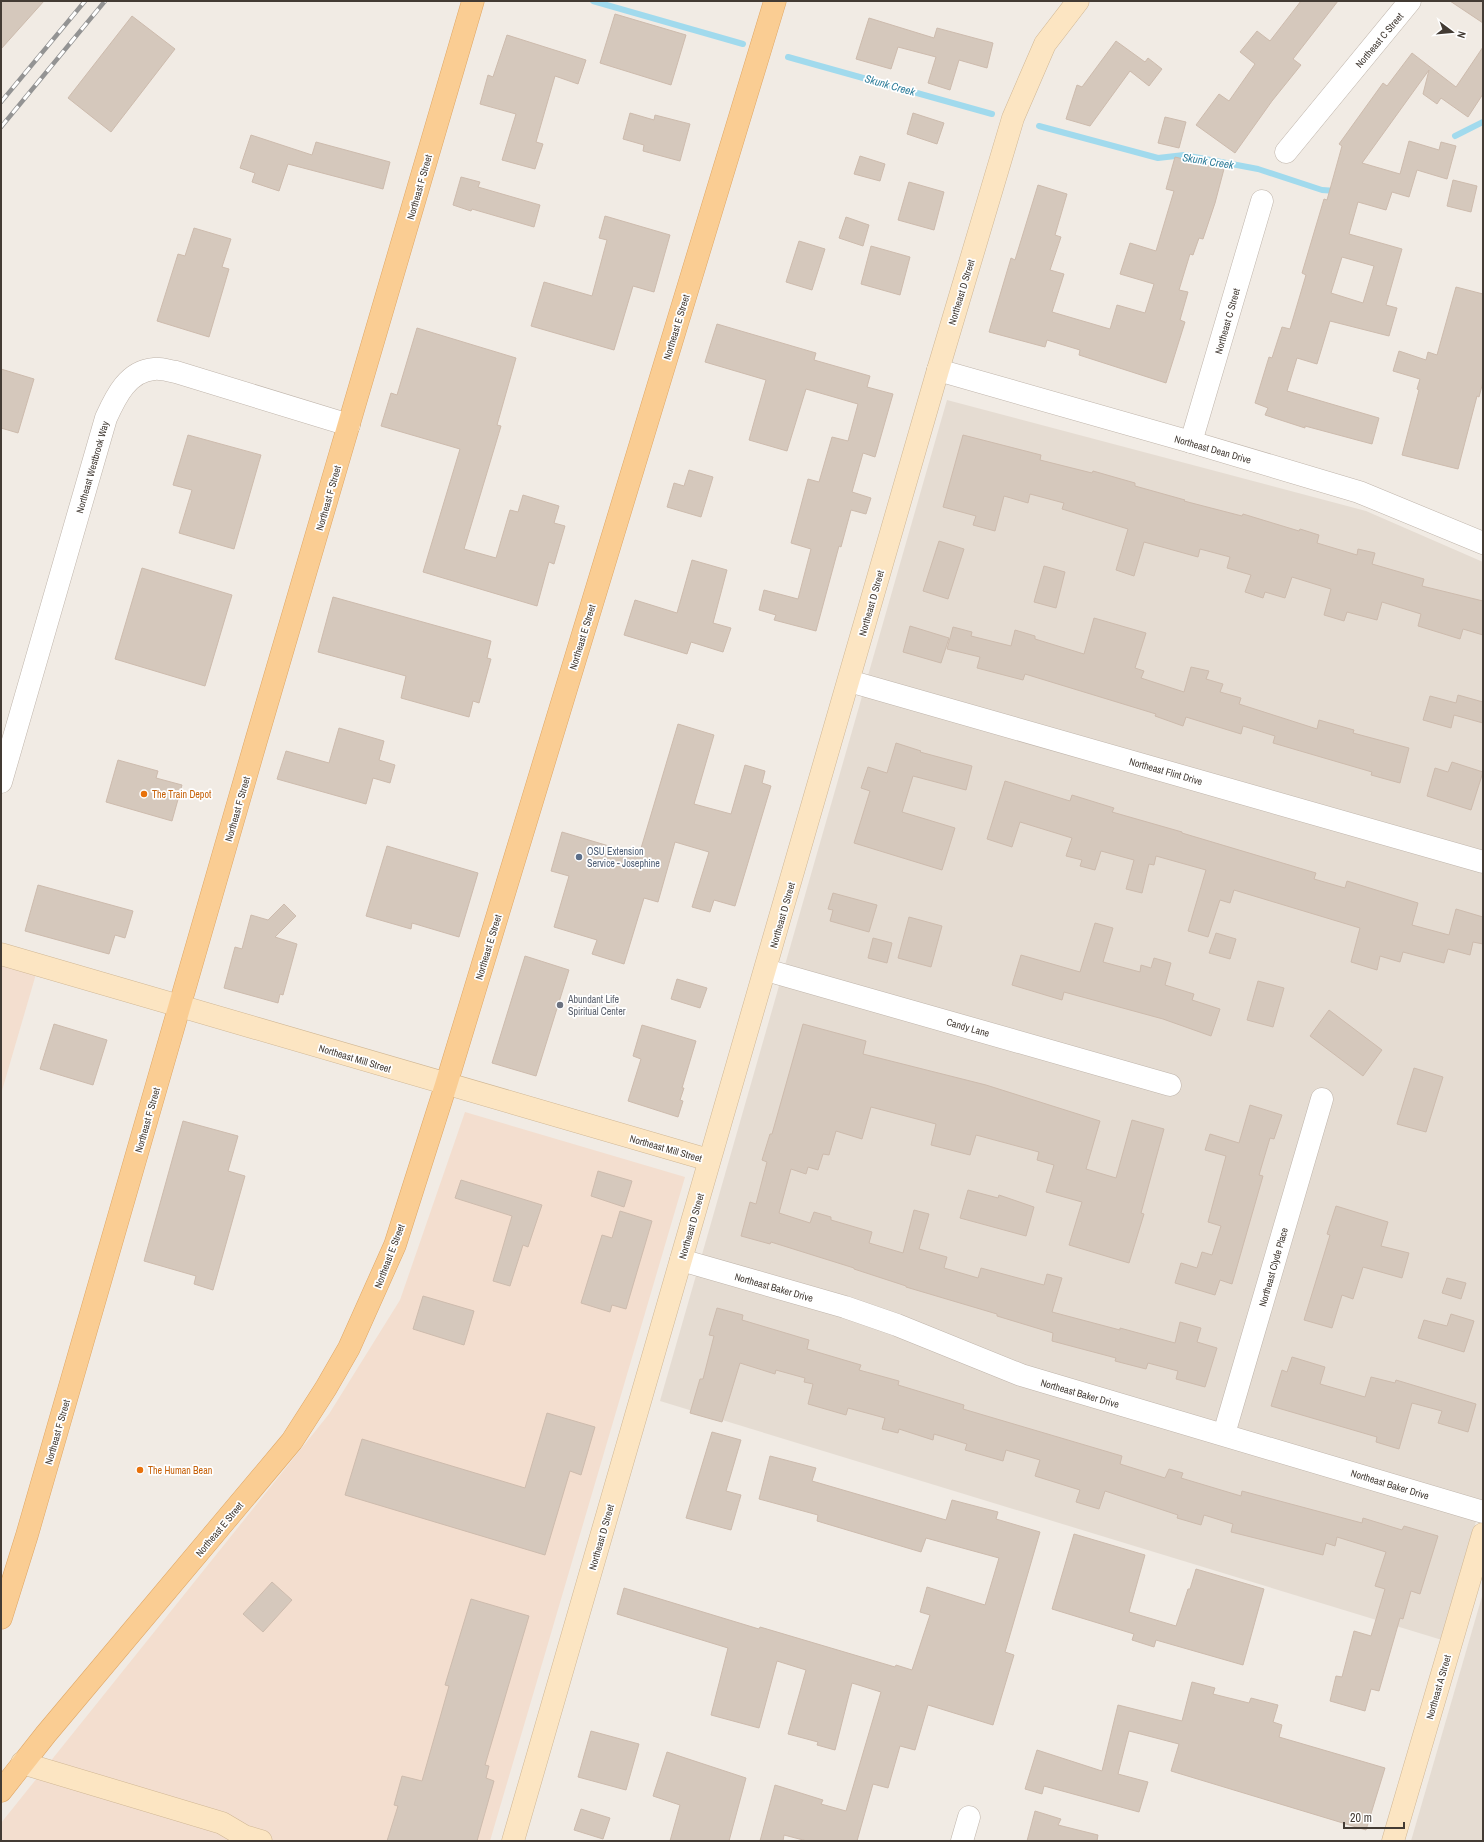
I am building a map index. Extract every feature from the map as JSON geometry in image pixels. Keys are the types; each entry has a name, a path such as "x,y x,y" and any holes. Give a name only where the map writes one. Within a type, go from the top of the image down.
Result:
{"main road":[{"name":"Northeast F Street","path":"1,1618 27,1535 473,1"},
{"name":"Northeast E Street","path":"1,1791 22,1763 292,1441 322,1395 349,1348 394,1245 446,1085 775,1"}],"street":[{"name":"Northeast D Street","path":"513,1841 709,1160 766,970 938,370 1013,118 1045,44 1078,1"},
{"name":"Northeast C Street","path":"1286,152 1410,1"},
{"name":"Northeast C Street","path":"1192,442 1262,201"},
{"name":"Northeast Westbrook Way","path":"1,782 106,418 117,393 136,374 155,368 176,372 349,425"},
{"name":"Northeast Dean Drive","path":"938,370 1192,442 1359,492 1483,543"},
{"name":"Northeast Flint Drive","path":"849,681 1483,862"},
{"name":"Northeast Mill Street","path":"1,954 180,1005 446,1085 709,1160"},
{"name":"Candy Lane","path":"766,970 1170,1085"},
{"name":"Northeast Clyde Place","path":"1224,1434 1322,1099"},
{"name":"Northeast Baker Drive","path":"681,1260 898,1325 1021,1375 1483,1512"},
{"name":"Northeast A Street","path":"1393,1841 1483,1534"},
{"path":"22,1763 222,1823 244,1836 261,1841"},
{"path":"962,1841 969,1817"}],"shaded area":[{"path":"947,400 1366,511 1483,562 1483,1497 1442,1640 660,1401"},
{"path":"1,965 36,974 1,1094"},
{"path":"465,1112 685,1177 490,1841 1,1841 1,1823 329,1414 400,1300"},
{"path":"1483,1593 1483,1841 1411,1841"}],"building":[{"path":"1,1 44,1 1,49"},
{"path":"1301,1 1338,1 1293,59 1301,65 1272,101 1235,153 1196,125 1219,94 1229,101 1255,64 1240,52 1257,31 1270,41"},
{"path":"1450,1 1483,1 1483,23"},
{"path":"615,14 686,35 671,85 600,63"},
{"path":"132,16 175,49 111,132 68,98"},
{"path":"869,18 934,38 937,28 993,43 987,68 959,60 950,90 928,83 936,57 898,47 891,69 856,59"},
{"path":"507,35 586,60 578,84 555,76 536,142 543,144 535,169 502,160 516,114 480,104 488,75 493,77"},
{"path":"1116,41 1145,62 1148,58 1162,69 1149,86 1130,71 1090,126 1066,119 1077,85 1082,87"},
{"path":"1483,47 1483,94 1468,117 1441,98 1437,104 1423,94 1429,70 1362,163 1400,174 1409,141 1439,150 1441,142 1456,146 1447,179 1417,170 1409,197 1392,192 1386,210 1358,202 1349,234 1402,249 1386,305 1397,308 1389,336 1330,321 1317,364 1297,358 1287,391 1379,418 1372,444 1305,426 1305,428 1265,415 1268,408 1255,403 1269,357 1272,358 1282,327 1290,329 1306,275 1302,273 1324,199 1327,200 1342,146 1339,144 1383,83 1387,86 1412,53 1456,87","holes":["1342,257 1374,266 1363,303 1331,293"]},
{"path":"630,113 654,120 655,115 690,124 680,161 643,151 644,145 623,139"},
{"path":"913,113 944,123 937,144 907,134"},
{"path":"1165,117 1186,122 1179,148 1158,143"},
{"path":"251,135 312,155 316,142 390,162 383,189 288,164 279,191 252,182 255,173 240,168"},
{"path":"860,156 885,164 880,181 854,174"},
{"path":"1175,157 1224,169 1203,239 1199,238 1193,255 1190,254 1179,290 1188,292 1180,320 1185,322 1166,383 1079,355 1080,350 1047,340 1045,347 989,332 1011,258 1015,260 1038,185 1067,194 1055,235 1061,237 1050,270 1064,274 1052,312 1110,329 1117,305 1145,313 1154,284 1120,274 1130,243 1156,251 1174,191 1166,189"},
{"path":"461,177 480,182 478,187 540,205 534,227 453,205"},
{"path":"1453,180 1477,186 1471,212 1447,206"},
{"path":"909,182 944,192 934,230 898,220"},
{"path":"605,216 670,235 654,292 633,286 614,350 531,326 544,282 592,296 607,240 599,238"},
{"path":"846,217 869,225 863,246 839,238"},
{"path":"194,228 231,239 222,267 229,269 209,337 157,321 178,254 185,256"},
{"path":"799,241 825,249 812,290 786,282"},
{"path":"871,246 910,257 900,295 861,284"},
{"path":"1456,287 1483,294 1483,382 1479,397 1477,396 1458,469 1402,455 1419,390 1417,389 1420,379 1393,371 1399,351 1426,360 1428,352 1437,355"},
{"path":"717,324 816,353 814,360 870,376 867,387 893,394 875,457 863,453 852,492 871,498 866,514 851,510 841,547 839,546 816,631 774,620 776,615 759,610 764,590 798,599 811,549 791,543 808,479 819,482 832,437 848,441 858,404 806,389 787,451 749,440 766,380 705,362"},
{"path":"417,328 516,358 497,425 501,426 464,549 496,558 510,510 518,512 523,495 559,506 554,523 565,526 554,564 549,562 537,606 423,572 460,449 381,426 391,393 397,395"},
{"path":"1,369 34,379 18,433 1,428"},
{"path":"188,435 261,455 234,549 179,533 192,490 173,485"},
{"path":"963,435 1041,455 1040,460 1092,473 1093,471 1135,483 1135,486 1185,500 1184,501 1242,516 1243,514 1299,531 1300,529 1319,535 1317,543 1357,555 1358,549 1375,553 1372,564 1424,579 1422,586 1483,601 1483,635 1463,629 1460,639 1418,626 1421,614 1382,602 1377,620 1347,612 1344,621 1324,615 1331,589 1292,577 1285,598 1265,592 1263,598 1245,592 1251,575 1227,568 1230,557 1200,549 1198,557 1144,542 1134,576 1116,570 1128,529 1062,509 1064,503 1030,494 1028,503 1004,496 995,531 973,525 976,516 943,507"},
{"path":"689,470 713,477 701,517 667,507 674,483 684,486"},
{"path":"939,541 964,549 948,599 923,591"},
{"path":"692,560 727,570 713,623 731,628 723,652 691,642 687,654 624,635 635,600 677,613"},
{"path":"1044,566 1065,572 1056,608 1034,602"},
{"path":"142,568 232,595 205,686 115,659"},
{"path":"333,597 491,641 487,658 491,659 479,703 473,701 469,717 401,698 406,676 318,652"},
{"path":"1094,618 1146,633 1135,668 1144,671 1141,678 1184,692 1191,667 1209,671 1206,679 1223,684 1220,692 1241,698 1239,704 1317,729 1319,720 1354,730 1353,733 1409,748 1400,783 1371,775 1372,772 1273,743 1275,736 1243,726 1241,734 1186,717 1183,726 1155,716 1156,714 1025,674 1023,680 977,668 980,657 947,649 953,627 972,632 971,636 1011,646 1015,630 1035,636 1035,639 1084,654"},
{"path":"910,626 949,638 941,663 903,652"},
{"path":"1458,695 1483,702 1483,723 1454,715 1451,728 1423,720 1430,696 1456,703"},
{"path":"678,724 714,735 694,804 731,814 745,765 765,771 762,783 771,786 735,906 714,900 710,912 692,907 709,852 675,842 658,902 644,898 624,964 592,954 597,940 554,927 569,876 551,871 562,832 639,855"},
{"path":"339,728 384,741 379,760 395,765 390,783 373,778 366,804 277,779 286,751 329,763"},
{"path":"896,743 921,751 920,752 972,766 966,790 913,776 902,812 955,828 942,870 854,843 870,791 861,788 868,767 887,773"},
{"name":"The Train Depot","path":"118,760 158,771 156,778 182,785 172,821 106,802"},
{"path":"1452,762 1483,772 1471,810 1427,796 1435,768 1448,772"},
{"path":"1005,781 1070,801 1072,795 1114,808 1112,812 1316,873 1314,879 1345,888 1347,881 1418,903 1412,925 1449,935 1456,909 1483,917 1483,944 1473,942 1470,955 1448,949 1444,963 1403,952 1400,962 1380,956 1377,970 1351,962 1360,928 1234,890 1230,903 1220,900 1208,937 1188,931 1206,870 1156,856 1154,865 1149,864 1142,893 1126,889 1134,860 1101,851 1095,870 1080,866 1082,860 1066,856 1072,838 1020,822 1012,847 987,839"},
{"path":"387,846 478,873 459,937 412,923 411,929 366,916"},
{"path":"38,885 133,911 125,938 115,935 109,954 25,931"},
{"path":"833,893 877,905 869,932 830,921 833,910 828,909"},
{"path":"284,904 296,916 275,937 297,944 283,995 280,994 278,1003 224,988 235,947 242,949 251,915 268,920"},
{"path":"909,917 942,926 931,967 898,958"},
{"path":"1095,923 1113,928 1103,962 1140,972 1141,965 1151,968 1154,958 1171,963 1165,985 1194,994 1192,1000 1220,1009 1211,1036 1163,1019 1064,992 1062,1000 1012,985 1021,955 1080,972"},
{"path":"1216,933 1236,939 1230,959 1209,953"},
{"path":"873,938 892,943 887,963 868,958"},
{"path":"525,956 569,970 536,1076 492,1063"},
{"path":"677,979 707,988 700,1008 671,999"},
{"path":"1258,981 1284,988 1273,1027 1247,1020"},
{"path":"1329,1010 1382,1050 1363,1076 1310,1036"},
{"path":"54,1024 107,1040 93,1085 40,1069"},
{"path":"803,1024 866,1041 863,1054 986,1085 1100,1121 1086,1169 1116,1178 1132,1120 1164,1129 1141,1213 1144,1214 1129,1263 1069,1245 1082,1202 1046,1192 1054,1165 1037,1160 1039,1152 976,1135 970,1155 931,1145 936,1124 871,1107 862,1139 836,1131 829,1155 823,1154 818,1170 808,1167 806,1174 791,1169 779,1213 810,1223 814,1212 831,1217 831,1220 872,1232 869,1243 903,1253 914,1210 929,1214 919,1249 947,1257 944,1268 978,1278 981,1268 1044,1285 1047,1274 1062,1278 1052,1312 1175,1343 1180,1322 1201,1328 1197,1342 1217,1348 1205,1387 1176,1379 1178,1371 1148,1363 1146,1369 1115,1361 1116,1358 1052,1341 1053,1333 997,1316 997,1314 906,1287 854,1268 771,1242 770,1244 741,1236 750,1202 756,1204 767,1162 762,1160 770,1134 772,1134"},
{"path":"642,1025 696,1041 682,1088 684,1088 680,1100 683,1101 678,1117 628,1101 641,1059 633,1056"},
{"path":"1414,1068 1443,1077 1426,1132 1397,1124"},
{"path":"1250,1105 1282,1115 1274,1139 1270,1138 1259,1175 1263,1176 1232,1284 1220,1280 1215,1295 1175,1283 1181,1263 1197,1268 1202,1252 1212,1255 1221,1226 1208,1222 1226,1156 1205,1150 1210,1134 1239,1143"},
{"path":"183,1121 238,1136 228,1171 245,1176 213,1290 194,1284 196,1276 144,1261"},
{"path":"598,1171 632,1181 624,1207 591,1196"},
{"path":"461,1180 542,1205 528,1247 523,1245 510,1286 493,1281 512,1216 455,1198"},
{"path":"968,1190 998,1198 999,1195 1034,1207 1026,1236 960,1218"},
{"path":"1336,1206 1388,1222 1381,1246 1409,1253 1402,1278 1363,1267 1353,1299 1342,1295 1332,1328 1304,1320 1330,1235 1327,1234"},
{"path":"620,1211 652,1221 626,1309 612,1305 610,1312 581,1303 602,1235 612,1238"},
{"path":"1447,1278 1466,1283 1461,1299 1442,1293"},
{"path":"423,1296 474,1311 464,1345 413,1329"},
{"path":"717,1308 743,1315 742,1320 809,1340 807,1349 861,1365 859,1370 899,1381 898,1385 964,1405 963,1409 1122,1456 1120,1464 1165,1478 1169,1469 1183,1473 1181,1478 1241,1496 1242,1491 1362,1523 1363,1518 1402,1530 1404,1526 1438,1536 1420,1594 1411,1591 1403,1619 1400,1618 1379,1691 1371,1689 1365,1711 1330,1701 1336,1676 1342,1677 1354,1631 1371,1636 1385,1589 1375,1586 1386,1552 1337,1537 1335,1546 1326,1543 1323,1555 1231,1532 1233,1524 1204,1515 1201,1525 1177,1518 1178,1515 1105,1491 1099,1509 1076,1502 1080,1490 1035,1476 1040,1460 1006,1450 1003,1461 965,1450 967,1444 934,1434 933,1440 899,1429 898,1433 882,1429 885,1418 848,1408 846,1415 808,1404 813,1384 804,1382 805,1378 776,1370 775,1374 740,1363 722,1422 690,1413 700,1379 703,1379 714,1336 709,1335"},
{"path":"1451,1314 1474,1321 1464,1352 1418,1338 1424,1320 1447,1326"},
{"path":"1292,1357 1325,1367 1320,1384 1365,1397 1371,1377 1395,1383 1396,1380 1476,1404 1468,1432 1438,1423 1442,1411 1412,1403 1399,1449 1376,1442 1377,1437 1271,1406 1282,1370 1287,1372"},
{"path":"547,1413 595,1427 581,1475 570,1471 545,1555 345,1495 362,1439 525,1488"},
{"path":"712,1432 741,1440 726,1491 741,1495 731,1530 686,1518"},
{"path":"770,1456 816,1468 812,1481 946,1520 952,1500 998,1512 996,1519 1040,1532 1005,1652 1014,1655 993,1725 928,1705 915,1750 900,1746 888,1788 873,1784 857,1841 807,1841 784,1835 783,1841 760,1841 775,1785 823,1800 821,1804 846,1811 881,1692 852,1683 835,1750 817,1745 818,1742 788,1734 806,1670 777,1661 759,1728 711,1715 728,1648 617,1614 624,1588 759,1629 760,1627 895,1667 896,1665 912,1670 930,1615 920,1612 927,1587 985,1605 999,1558 926,1538 921,1552 817,1521 818,1515 759,1499"},
{"path":"1074,1534 1145,1555 1129,1612 1176,1626 1196,1569 1264,1589 1243,1665 1156,1640 1154,1647 1132,1640 1134,1634 1052,1609"},
{"path":"272,1582 292,1600 263,1632 243,1614"},
{"path":"471,1599 529,1616 485,1765 489,1766 486,1778 494,1781 477,1841 387,1841 398,1806 394,1805 402,1776 422,1781 449,1686 445,1685"},
{"path":"1192,1682 1215,1688 1213,1694 1249,1703 1251,1698 1278,1705 1273,1722 1282,1725 1279,1737 1385,1768 1366,1830 1171,1771 1179,1744 1129,1731 1118,1774 1148,1782 1139,1812 1044,1786 1042,1794 1025,1789 1037,1750 1102,1771 1118,1705 1182,1721"},
{"path":"591,1731 639,1744 626,1790 578,1777"},
{"path":"667,1752 746,1778 729,1841 670,1841 680,1805 653,1796"},
{"path":"581,1809 610,1818 603,1839 574,1830"},
{"path":"1035,1811 1061,1819 1058,1825 1098,1835 1097,1841 1027,1841"}],"waterway":[{"name":"Skunk Creek","path":"593,1 743,44"},
{"name":"Skunk Creek","path":"788,57 992,114"},
{"name":"Skunk Creek","path":"1455,136 1483,122"},
{"name":"Skunk Creek","path":"1039,126 1158,158 1184,155 1258,169 1322,190 1336,191"}],"railway":[{"path":"1,102 85,1"},
{"path":"1,127 105,1"}],"place":[{"name":"The Train Depot","path":"144,794"},
{"name":"OSU Extension Service - Josephine","path":"579,857"},
{"name":"Abundant Life Spiritual Center","path":"560,1005"},
{"name":"The Human Bean","path":"140,1470"}]}
